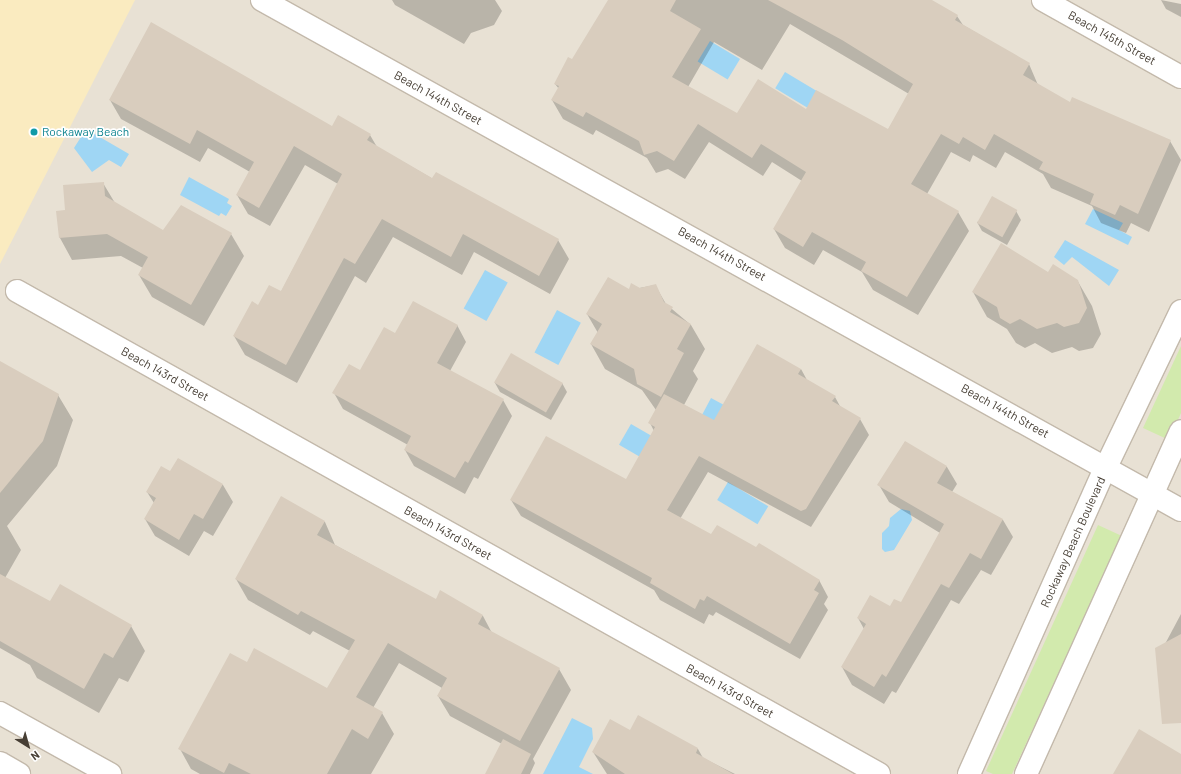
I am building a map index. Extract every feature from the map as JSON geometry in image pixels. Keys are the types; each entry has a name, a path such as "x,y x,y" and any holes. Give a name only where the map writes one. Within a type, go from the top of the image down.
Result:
{"street":[{"name":"Beach 144th Street","path":"262,0 1106,467 1181,510"},
{"name":"Beach 145th Street","path":"1043,0 1181,77"},
{"name":"Beach 143rd Street","path":"17,292 879,774"},
{"name":"Rockaway Beach Boulevard","path":"969,774 1106,467 1181,311"},
{"path":"1026,774 1181,431"},
{"path":"0,713 110,774"},
{"path":"0,763 19,774"}],"shaded area":[{"path":"113,0 1181,0 1181,774 0,774 0,229"}],"green space":[{"path":"1181,346 1181,413 1169,440 1143,428"},
{"path":"1098,525 1122,536 1012,774 993,774 986,771"}],"sand":[{"name":"Rockaway Beach","path":"0,0 135,0 0,264"}],"water":[{"path":"710,41 740,59 728,80 698,62"},
{"path":"785,72 833,101 823,117 775,88"},
{"path":"86,129 129,154 121,167 109,160 92,172 74,148"},
{"path":"189,177 229,199 227,203 232,206 226,216 221,213 219,216 180,195"},
{"path":"1093,209 1123,223 1119,230 1132,237 1128,245 1085,224"},
{"path":"1065,240 1119,270 1109,286 1072,257 1064,265 1054,257"},
{"path":"485,270 508,283 486,321 464,308"},
{"path":"557,310 581,323 558,365 534,352"},
{"path":"711,398 728,407 704,451 688,442"},
{"path":"631,424 662,442 650,463 619,445"},
{"path":"728,482 768,506 757,524 717,500"},
{"path":"901,509 910,511 912,520 894,550 885,552 882,549 882,533 889,526 890,518"},
{"path":"572,718 592,728 593,739 579,767 593,774 543,774"}],"building":[{"path":"608,0 676,0 670,11 701,29 672,77 737,113 758,79 806,109 816,90 888,129 913,84 842,40 768,0 932,0 958,15 955,20 1030,63 1023,75 1070,102 1072,97 1171,140 1138,214 1120,205 1115,215 1090,204 1094,194 1039,169 1043,162 994,134 985,150 963,137 959,144 941,134 911,184 959,211 907,297 861,271 866,262 812,232 803,247 773,229 806,172 761,144 752,158 698,124 674,161 657,151 644,155 639,141 586,112 583,117 551,100 559,86 554,84 568,57 572,59"},
{"path":"151,22 332,126 338,115 371,134 367,140 432,178 436,172 559,239 539,276 463,234 451,257 382,219 355,264 344,258 286,365 233,336 252,301 258,305 269,285 281,291 342,174 294,146 259,208 236,195 254,162 197,130 190,144 109,100"},
{"path":"104,182 105,196 163,230 181,205 232,233 191,305 138,275 148,257 107,234 59,238 56,211 65,210 63,185"},
{"path":"992,196 1017,210 1002,237 977,223"},
{"path":"1001,243 1048,272 1053,264 1078,280 1087,308 1079,323 1064,327 1057,323 1037,329 1020,319 1010,324 1000,318 997,307 972,292"},
{"path":"608,277 629,289 631,283 640,288 656,284 664,302 673,307 670,312 691,324 677,349 684,353 661,397 637,384 634,369 590,344 602,324 586,314"},
{"path":"413,301 458,325 437,363 504,399 468,463 465,461 455,478 404,450 411,436 332,393 349,364 360,370 384,327 395,333"},
{"path":"757,344 801,369 798,374 836,396 832,401 861,418 806,509 801,511 699,456 667,510 711,534 717,525 756,547 759,543 820,580 814,590 819,593 790,644 707,596 704,601 700,599 695,609 650,583 652,578 510,500 546,436 626,479 655,427 648,423 664,394 714,420"},
{"path":"511,353 563,383 546,412 494,382"},
{"path":"0,361 59,394 43,441 0,493"},
{"path":"905,441 947,466 937,483 1003,519 981,559 970,553 949,588 941,584 886,677 882,674 874,687 841,667 866,624 857,618 870,595 890,606 894,599 901,602 944,524 877,485"},
{"path":"178,458 223,484 203,519 194,514 179,540 144,519 156,498 146,492 161,466 170,471"},
{"path":"281,496 325,521 317,535 436,599 440,590 483,615 478,624 560,668 520,741 437,696 447,678 388,643 356,697 383,712 368,739 352,729 327,774 251,774 229,763 224,773 178,749 230,653 247,662 254,648 327,688 355,640 301,611 298,615 235,579"},
{"path":"0,574 50,601 60,584 132,625 113,658 104,653 84,689 0,641"},
{"path":"1181,634 1181,723 1162,724 1155,648"},
{"path":"638,715 698,748 696,753 733,774 625,774 592,752 610,719 630,730"},
{"path":"1139,729 1181,754 1181,774 1113,774"},
{"path":"503,739 531,754 521,774 485,774"}],"place":[{"name":"Rockaway Beach","path":"34,132"}]}
